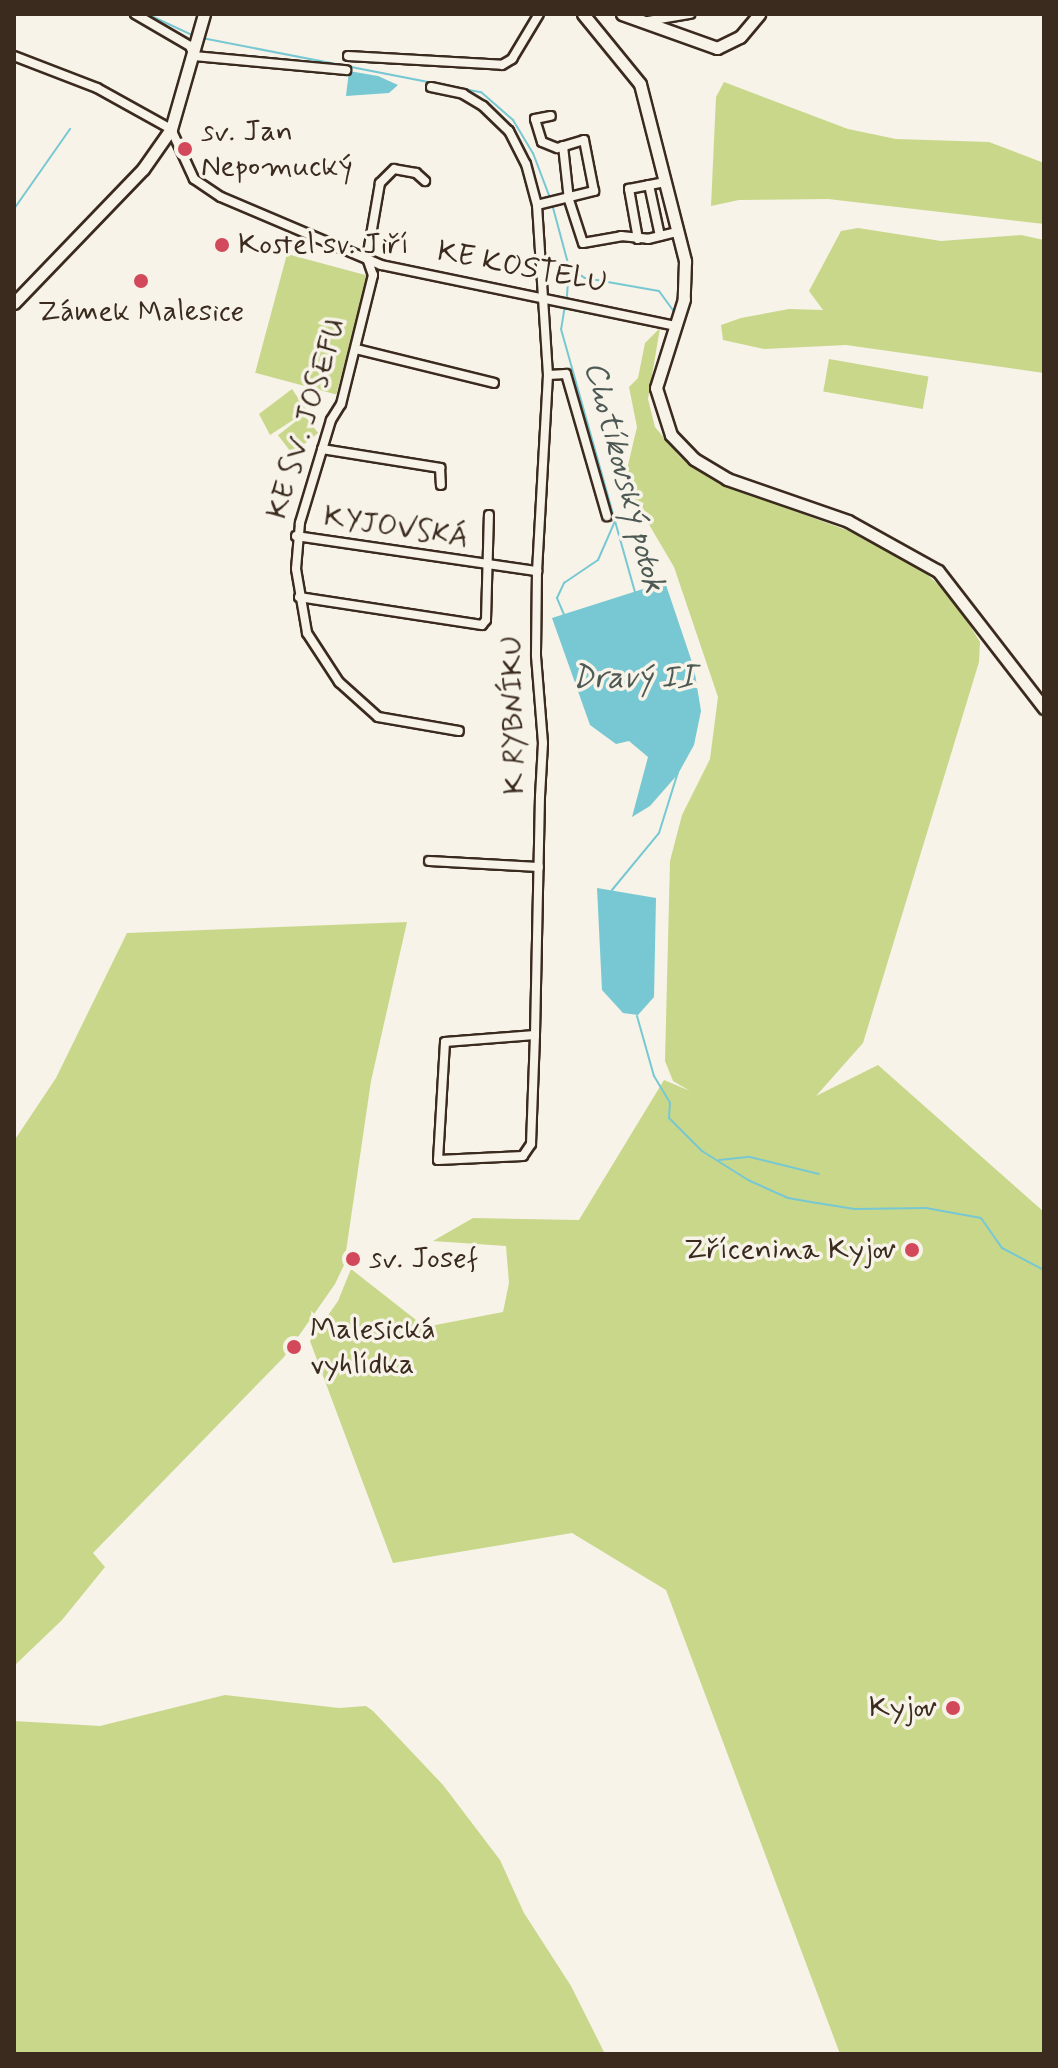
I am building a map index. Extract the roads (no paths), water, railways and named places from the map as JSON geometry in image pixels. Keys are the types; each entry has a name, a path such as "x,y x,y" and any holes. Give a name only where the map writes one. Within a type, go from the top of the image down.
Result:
{"street":[{"path":"135,14 190,46 197,44 346,70"},
{"path":"14,303 112,202 171,129 204,14"},
{"path":"348,56 502,65 512,59 539,14"},
{"path":"583,14 640,84 679,231 687,280 656,388 664,425 683,449 727,479 848,521 938,571 1044,708"},
{"path":"622,14 717,48 740,37 759,14"},
{"path":"641,21 690,14"},
{"path":"14,56 97,88 171,129"},
{"name":"K RYBNÍKU","path":"431,87 470,98 509,131 541,204 541,297 548,375 537,571 536,656 543,726 535,1035 531,1144 523,1156 438,1160 442,1047 450,1038 535,1035"},
{"path":"541,204 557,197 594,191 584,140 548,147 537,132 535,119 551,116"},
{"name":"KE KOSTELU","path":"171,129 194,179 221,197 367,258 565,305 636,313 675,326"},
{"path":"563,146 569,196 583,243 621,236 638,239 679,231"},
{"name":"KE SV. JOSEFU","path":"425,181 416,173 394,169 383,175 367,258 373,275 356,349 341,404 322,449 296,536 299,597 307,633 339,682 378,717 459,731"},
{"path":"638,239 629,189 666,182"},
{"path":"649,185 660,236"},
{"path":"356,349 494,383"},
{"path":"548,375 566,374 607,516"},
{"path":"322,449 440,468 441,485"},
{"name":"KYJOVSKÁ","path":"299,597 485,622 489,515"},
{"name":"KYJOVSKÁ","path":"296,536 488,567 537,571"},
{"path":"429,861 539,867"},
{"path":"444,862 444,875"}],"water":[{"path":"349,71 378,76 398,85 389,93 346,96"},
{"name":"Dravý II","path":"665,582 694,668 701,711 694,745 678,774 650,806 632,817 648,757 629,741 616,744 590,725 552,618"},
{"path":"597,888 656,898 654,997 638,1015 623,1013 602,990"}],"waterway":[{"name":"Chotíkovský potok","path":"147,14 192,35"},
{"name":"Chotíkovský potok","path":"202,38 481,92 513,120 533,153 550,198"},
{"path":"14,209 70,129"},
{"name":"Chotíkovský potok","path":"552,204 569,267 567,299"},
{"path":"569,267 585,278 659,291 674,312"},
{"name":"Chotíkovský potok","path":"565,305 561,329 635,592"},
{"path":"565,617 557,598 564,583 598,560 615,521"},
{"name":"Chotíkovský potok","path":"612,890 659,833 678,772"},
{"name":"Chotíkovský potok","path":"637,1016 654,1076 670,1103 669,1118 702,1151 748,1180 788,1198 817,1203 855,1209 926,1208 981,1218 1002,1248 1044,1270"},
{"path":"719,1160 750,1157 819,1174"}],"place":[{"name":"sv. Jan Nepomucký","path":"185,149"},
{"name":"Kostel sv. Jiří","path":"222,245"},
{"name":"Zámek Malesice","path":"141,281"},
{"name":"Zřícenina Kyjov","path":"912,1250"},
{"name":"sv. Josef","path":"353,1259"},
{"name":"Malesická vyhlídka","path":"294,1347"},
{"name":"Kyjov","path":"953,1708"}]}
